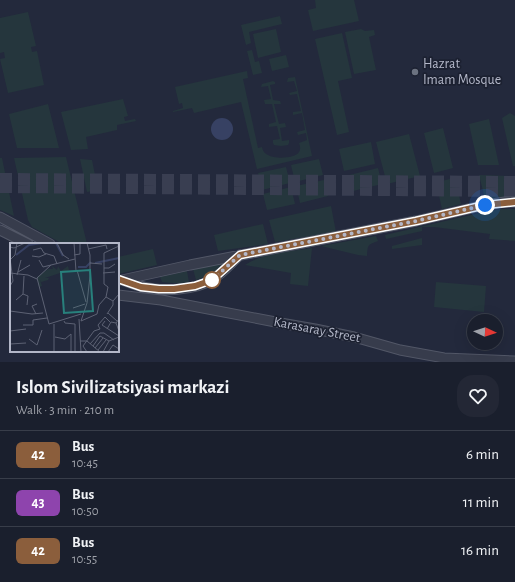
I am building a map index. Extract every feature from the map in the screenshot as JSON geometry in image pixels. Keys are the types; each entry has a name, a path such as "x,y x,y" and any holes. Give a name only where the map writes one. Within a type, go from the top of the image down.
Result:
{"street":[{"path":"120,280 190,264 416,221 485,205 515,202"},
{"path":"0,217 48,243"},
{"path":"0,230 26,243"},
{"path":"120,280 141,287 159,289 174,289 195,286 212,280 240,255"},
{"name":"Karasaray Street","path":"119,295 161,300 323,331 354,337 400,350 444,358 515,362"}],"shaded area":[{"path":"315,0 354,0 359,21 313,31 308,10 316,8"},
{"path":"28,12 36,46 31,47 32,52 37,51 44,85 8,93 0,59 5,58 4,52 0,53 0,18"},
{"path":"280,16 282,24 249,32 251,43 246,45 241,25"},
{"path":"276,29 281,52 258,58 253,34"},
{"path":"361,29 365,31 374,30 375,35 369,37 376,70 354,74 345,32"},
{"path":"342,33 352,78 338,81 349,132 337,135 315,39"},
{"path":"252,50 255,62 259,61 262,73 253,75 247,51"},
{"path":"286,55 289,67 272,71 269,59"},
{"path":"247,71 248,78 243,79 258,148 262,147 265,153 271,156 279,158 289,157 299,152 299,143 307,140 306,133 298,135 297,132 305,130 302,113 293,115 293,112 301,111 297,94 290,95 289,93 297,91 294,81 287,82 288,78 295,77 312,156 257,169 241,102 194,113 192,108 173,112 183,108 182,103 179,104 175,87"},
{"path":"273,81 275,84 270,85 273,100 280,101 281,104 274,104 279,124 285,123 286,127 280,128 282,141 289,140 288,145 274,145 273,140 280,139 277,126 269,127 269,124 276,122 272,104 265,104 264,100 271,99 268,86 261,87 262,84"},
{"path":"123,99 128,116 124,117 125,121 135,119 136,121 117,125 117,130 86,137 88,149 71,150 61,112"},
{"path":"48,104 59,148 17,148 9,114"},
{"path":"510,113 515,116 515,166 513,166 502,118"},
{"path":"489,119 499,165 478,165 469,124"},
{"path":"443,128 453,168 434,173 424,133"},
{"path":"409,134 420,176 387,184 376,142"},
{"path":"371,142 375,164 344,171 339,149"},
{"path":"66,157 87,243 61,243 32,227 28,220 14,158"},
{"path":"0,158 2,158 14,216 0,210"},
{"path":"80,159 92,160 98,190 87,192"},
{"path":"319,159 323,175 295,182 291,165"},
{"path":"286,167 290,183 262,190 258,173"},
{"path":"378,168 382,184 349,192 345,176"},
{"path":"479,175 511,176 511,196 485,199"},
{"path":"455,178 461,204 442,209 436,182"},
{"path":"324,180 328,196 300,203 296,186"},
{"path":"291,187 295,204 267,210 263,194"},
{"path":"331,206 336,232 275,242 269,220"},
{"path":"501,209 515,209 515,241 489,239 490,234 434,227 422,227 422,231 386,239 385,235 475,214"},
{"path":"263,224 268,244 218,251 214,235"},
{"path":"376,236 378,241 369,246 367,256 321,246"},
{"path":"422,238 422,245 392,249 392,246"},
{"path":"312,248 308,286 290,284 291,273 245,265 261,257"},
{"path":"153,249 157,265 119,274 119,257"},
{"path":"223,262 215,271 196,280 193,269"},
{"path":"187,271 189,282 162,282 160,277"},
{"path":"436,282 486,286 484,312 434,307"}],"water":[{"path":"222,118 226,119 232,125 232,133 226,139 222,140 218,139 212,133 211,129 212,125 218,119"}],"tunnel":[{"path":"0,179 515,182"},
{"path":"0,187 515,191"}],"bus line":[{"name":"42","path":"119,279 141,287 159,289 174,289 195,286 212,280 240,255 416,221 485,205 515,202"}],"place":[{"name":"Hazrat Imam Mosque","path":"415,72"}],"route":[{"path":"212,280 240,255 416,221 485,205"}]}
